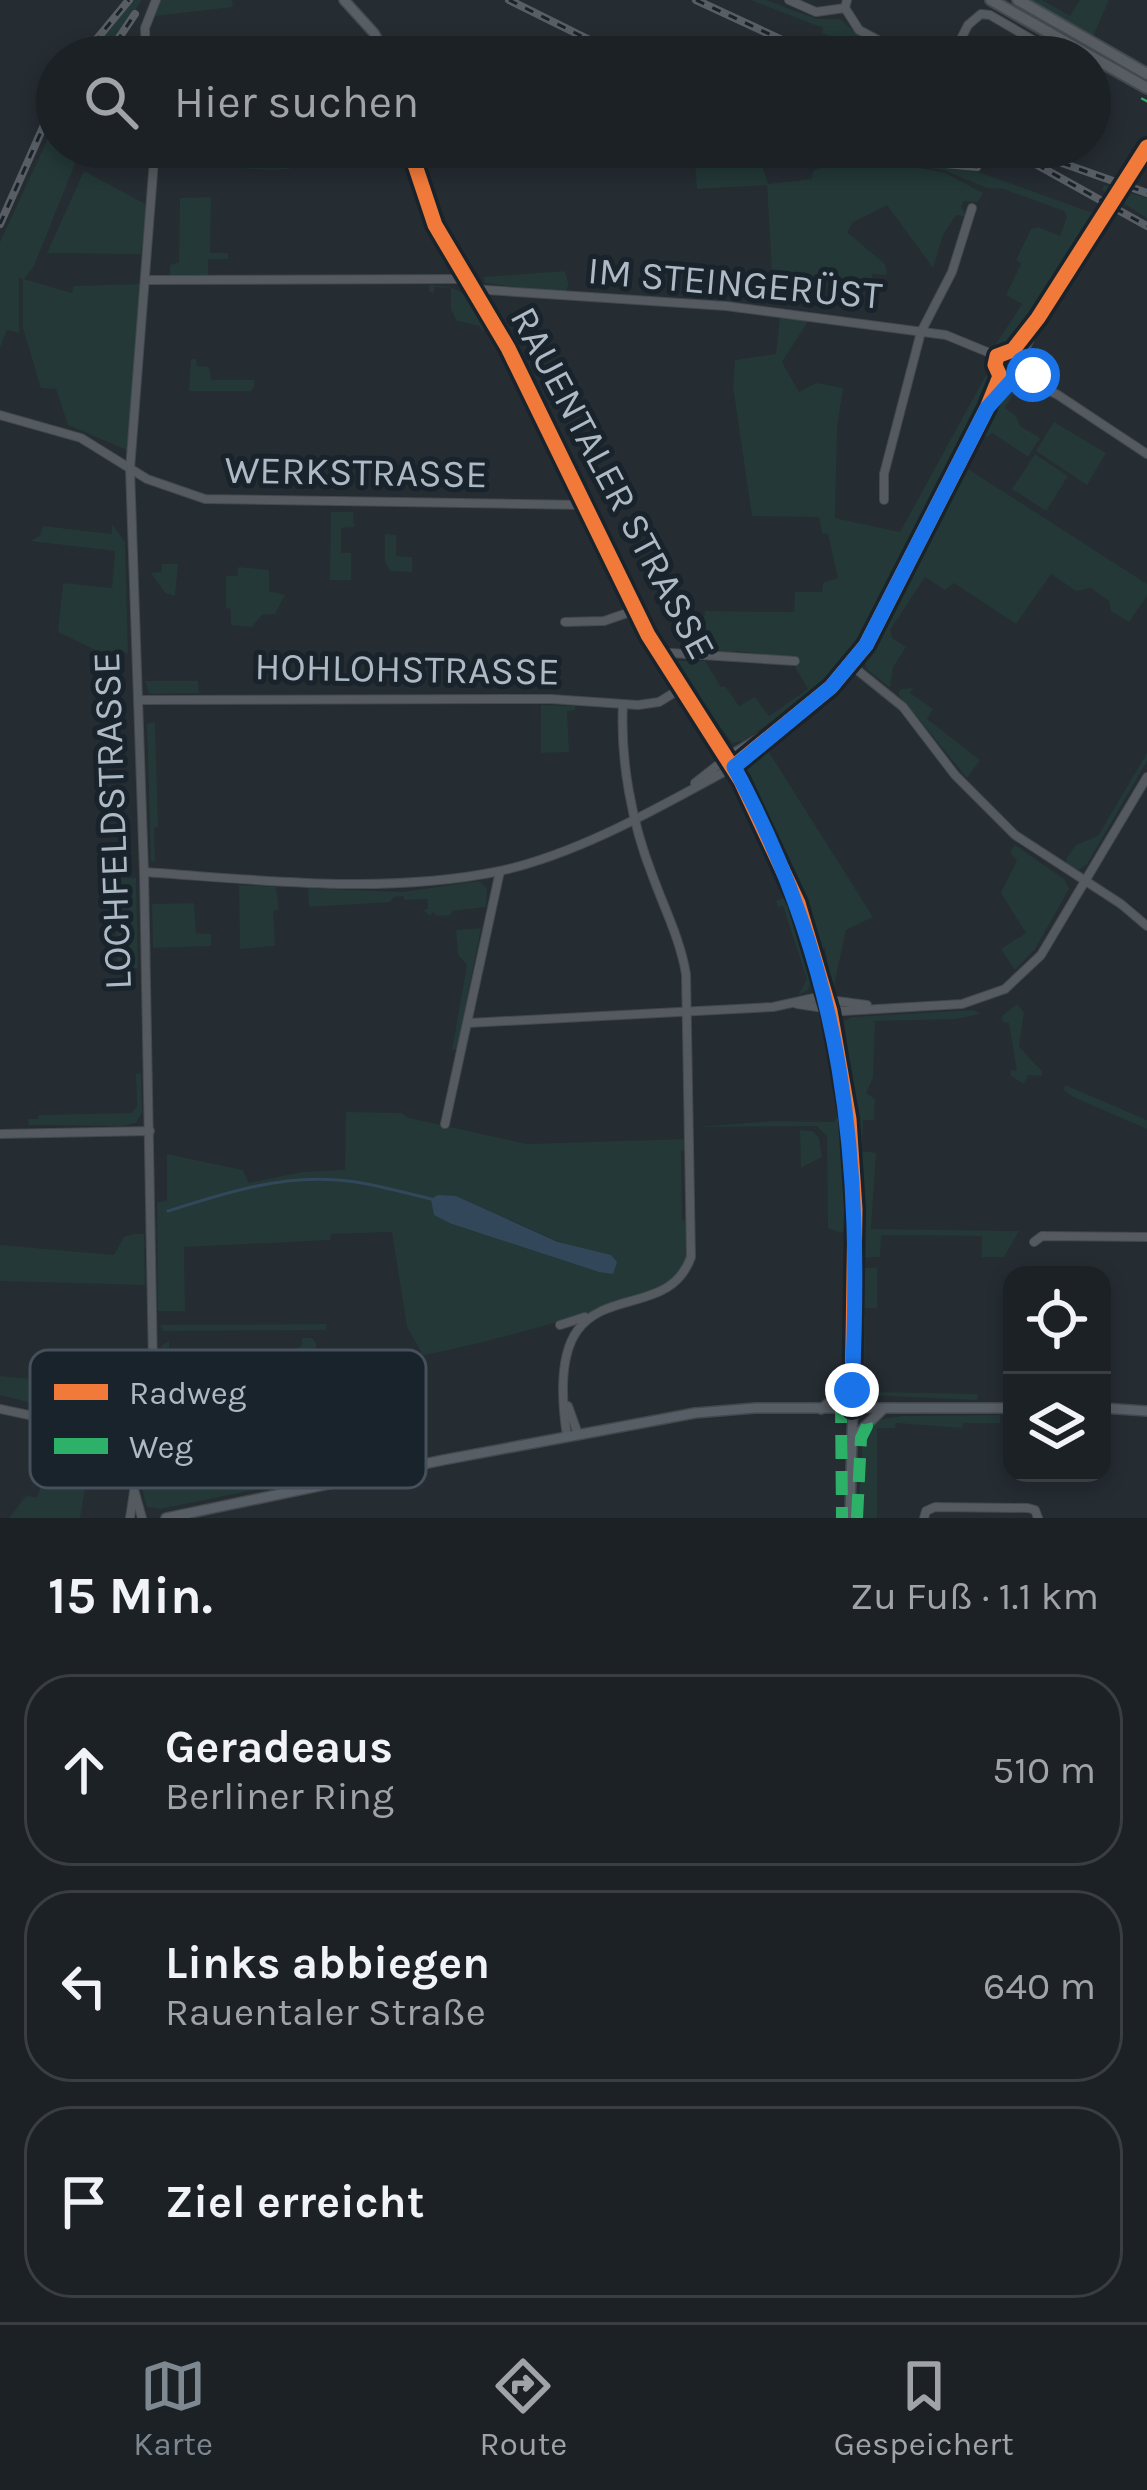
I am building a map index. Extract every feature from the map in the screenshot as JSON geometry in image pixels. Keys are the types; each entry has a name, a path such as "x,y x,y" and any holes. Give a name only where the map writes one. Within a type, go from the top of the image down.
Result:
{"main road":[{"path":"991,0 1055,36"},
{"path":"1018,0 1081,36"},
{"path":"1111,53 1147,74"},
{"path":"1111,68 1147,88"}],"street":[{"path":"145,36 156,0"},
{"path":"344,0 376,36"},
{"path":"789,0 816,12 846,4 859,31 869,36"},
{"path":"962,36 981,14 1022,36"},
{"path":"1131,173 1147,147"},
{"name":"LOCHFELDSTRASSE","path":"153,1350 130,470 154,168"},
{"name":"RAUENTALER STRASSE","path":"416,168 435,225 508,348 660,656 730,762 798,903 828,1005 852,1152 850,1518"},
{"name":"IM STEINGERÜST","path":"884,500 884,474 921,332 952,272 971,208"},
{"path":"144,872 395,885 500,871 549,856 635,817 759,748 851,665 888,608 987,408 1103,218"},
{"name":"IM STEINGERÜST","path":"146,280 469,284 726,306 954,337 997,356"},
{"path":"1015,367 995,365 997,356 1015,367 1147,454"},
{"name":"WERKSTRASSE","path":"0,415 81,438 130,470 177,492 216,501 585,505"},
{"name":"RAUENTALER STRASSE","path":"565,622 604,621 636,610"},
{"name":"RAUENTALER STRASSE","path":"660,656 795,661"},
{"path":"851,665 903,707 955,776 996,818 1036,852 1121,904 1147,926"},
{"name":"HOHLOHSTRASSE","path":"138,700 507,699 651,705 672,694"},
{"path":"560,1325 675,1283 691,1257 683,956 635,817 625,762 623,704"},
{"path":"470,1023 797,1004 973,1003 1005,989 1041,955 1147,777"},
{"path":"445,1124 500,871"},
{"path":"0,1134 150,1131"},
{"path":"1034,1242 1042,1236 1147,1237"},
{"path":"573,1435 565,1399 564,1358 574,1334 592,1315"},
{"path":"821,1408 838,1396 853,1371"},
{"path":"852,1439 884,1408"},
{"path":"426,1465 695,1413 1003,1408"},
{"path":"1111,1408 1147,1408"},
{"path":"0,1409 30,1415"},
{"name":"LOCHFELDSTRASSE","path":"130,1518 135,1488"},
{"path":"166,1518 313,1488"},
{"name":"LOCHFELDSTRASSE","path":"135,1492 142,1518"},
{"path":"924,1518 935,1507 1000,1507 1032,1508 1038,1518"}],"green space":[{"path":"133,0 142,0 117,36 103,36"},
{"path":"161,0 232,0 233,7 155,16"},
{"path":"750,0 766,0 817,19 840,19 860,36 828,36 822,33 823,28"},
{"path":"1029,0 1042,0 1070,16 1080,0 1109,0 1093,36"},
{"path":"36,164 36,168 73,168 34,266 24,279 72,293 73,286 143,284 127,450 68,425 56,389 41,388 23,328 23,280 19,277 19,333 7,330 0,348 0,242"},
{"path":"695,168 763,168 768,184 812,179 813,171 822,168 919,168 945,173 983,193 978,202 964,201 961,207 967,217 956,215 943,235 933,268 887,205 853,222 847,232 885,264 887,275 872,274 872,284 772,272 767,185 697,189"},
{"path":"929,168 967,168 1093,213 1014,341 994,347 1022,304 1006,295 1021,264 1016,260 1031,229 1060,236 1067,216 1064,211"},
{"path":"84,171 147,205 141,254 47,253"},
{"path":"1104,185 1147,198 1147,218 1102,190"},
{"path":"211,197 210,253 228,253 228,259 208,259 208,276 170,275 170,265 179,262 180,198"},
{"path":"565,271 569,286 564,293 485,283 483,277"},
{"path":"429,285 452,288 459,291 486,329 457,321 451,309 451,288 434,287 434,293 429,292"},
{"path":"780,317 809,320 782,362 799,392 817,383 843,388 835,518 900,532 986,375 990,380 852,650 801,702 743,741 732,743 672,661 705,661 739,706 755,697 769,716 808,689 795,667 797,658 736,651 735,655 703,653 699,637 680,636 682,622 704,618 705,611 794,612 795,592 822,592 823,583 838,578 819,517 752,516 733,386 735,360 776,354"},
{"path":"191,359 196,359 197,366 209,367 211,380 254,380 254,387 251,391 189,391"},
{"path":"1011,386 1016,389 1005,408 1020,426 1040,438 1028,457 992,433 987,437 981,433"},
{"path":"1054,422 1106,453 1087,485 1036,451"},
{"path":"1035,454 1068,476 1046,511 1012,489"},
{"path":"965,467 1147,584 1147,596 1129,622 1111,611 1109,601 1091,588 1076,591 1051,574 1016,624 954,583 945,590 925,577 890,630 892,638 906,647 893,667 890,688 864,661"},
{"path":"331,512 353,512 354,527 341,528 341,553 351,553 351,580 330,580"},
{"path":"112,524 125,542 128,653 97,651 58,632 63,583 112,588 115,551 30,541 40,536 43,526 112,534"},
{"path":"385,534 396,535 396,556 412,557 412,572 390,571 385,561"},
{"path":"162,564 178,564 175,596 165,593 151,573 161,572"},
{"path":"238,567 269,570 269,591 285,595 275,614 262,615 252,627 231,625 231,609 226,608 226,576 237,576"},
{"path":"145,681 198,681 199,693 149,694"},
{"path":"913,688 910,693 933,709 927,719 980,760 967,778 898,694"},
{"path":"541,705 575,706 567,711 569,752 541,753"},
{"path":"155,722 158,827 154,828 155,861 151,862 147,724"},
{"path":"767,749 873,917 846,930 833,990 825,948 819,948 746,775 747,765"},
{"path":"1147,753 1147,761 1087,864 1079,870 1068,865 1066,859 1076,845 1098,836"},
{"path":"1015,845 1064,879 1069,889 1035,949 1015,970 1001,949 1026,933 1001,893 1017,861 1010,852"},
{"path":"117,878 136,878 138,968 117,968 117,957 126,956 125,939 116,939"},
{"path":"479,881 487,889 486,907 452,911 451,915 437,916 432,911 431,916 423,910 428,909 427,899 405,900 403,896 390,902 309,907 308,888 402,892"},
{"path":"239,885 276,887 275,946 240,949"},
{"path":"785,897 812,978 808,990 798,995 807,979 783,906 778,907 776,901"},
{"path":"194,903 196,933 211,934 211,946 153,948 152,904"},
{"path":"481,928 457,1049 452,1050 467,965 458,955 456,930"},
{"path":"1017,1004 1024,1012 1019,1047 1042,1071 1042,1076 1028,1075 1024,1084 1011,1076 1011,1070 1017,1071 1009,1023 1002,1016"},
{"path":"974,1010 981,1014 875,1021 873,1078 866,1093 875,1099 874,1120 863,1120 862,1151 876,1153 871,1229 1019,1231 1004,1257 982,1257 982,1236 881,1235 880,1257 862,1258 857,1121 844,1021"},
{"path":"136,1074 141,1074 142,1112 136,1123 29,1125 28,1119 39,1115 132,1113 137,1106"},
{"path":"1065,1085 1147,1120 1147,1129 1073,1097 1064,1090"},
{"path":"346,1112 402,1113 527,1144 686,1139 687,1150 681,1151 682,1220 688,1221 686,1264 681,1276 640,1296 516,1334 426,1354 407,1327 392,1232 184,1247 185,1311 158,1311 157,1202 167,1201 167,1154 243,1170 249,1183 302,1172 345,1170","holes":["456,1196 569,1246 599,1272 452,1224"]},
{"path":"836,1117 846,1228 841,1233 828,1228 827,1136 817,1126 696,1127 835,1122"},
{"path":"800,1130 812,1131 819,1138 822,1157 801,1168"},
{"path":"144,1234 145,1285 0,1281 0,1245 114,1255 124,1237"},
{"path":"863,1268 877,1268 877,1308 861,1308"},
{"path":"861,1316 865,1316 864,1385 870,1392 978,1394 977,1400 867,1395 860,1380"},
{"path":"326,1324 326,1330 163,1331 160,1325"},
{"path":"302,1338 312,1338 316,1350 294,1350 302,1346"},
{"path":"0,1376 30,1379 30,1403 0,1395"},
{"path":"1000,1415 1000,1423 963,1423 962,1428 896,1423 895,1428 877,1428 877,1518 858,1518 863,1434 877,1420"},
{"path":"40,1488 85,1488 80,1518 9,1518 26,1496 37,1497"},
{"path":"142,1488 263,1488 161,1509 147,1507"}],"water":[{"path":"456,1196 558,1242 611,1255 617,1262 613,1274 452,1224 434,1215 431,1199"}],"waterway":[{"path":"168,1211 294,1180 361,1183 431,1199"}],"tunnel":[{"path":"1103,218 1131,173"}],"railway":[{"path":"99,36 129,0"},
{"path":"509,0 582,36"},
{"path":"696,0 774,36"},
{"path":"120,36 135,14"},
{"path":"0,224 36,143"},
{"path":"1043,168 1147,226"},
{"path":"1076,168 1147,193"}],"marked path":[{"path":"841,1399 842,1518"},
{"path":"857,1518 861,1438 867,1426 863,1408"}],"cycle path":[{"path":"733,767 831,687 866,645 987,408 1000,376 997,356 1013,350 1038,318 1147,147"},
{"path":"416,168 435,225 508,348 648,635 741,781 798,903 830,1011 849,1119 855,1209 852,1409"}],"route":[{"path":"852,1390 854,1183 837,1042 798,903 734,767 847,671 877,629 987,408 1024,367 1033,375"}]}
